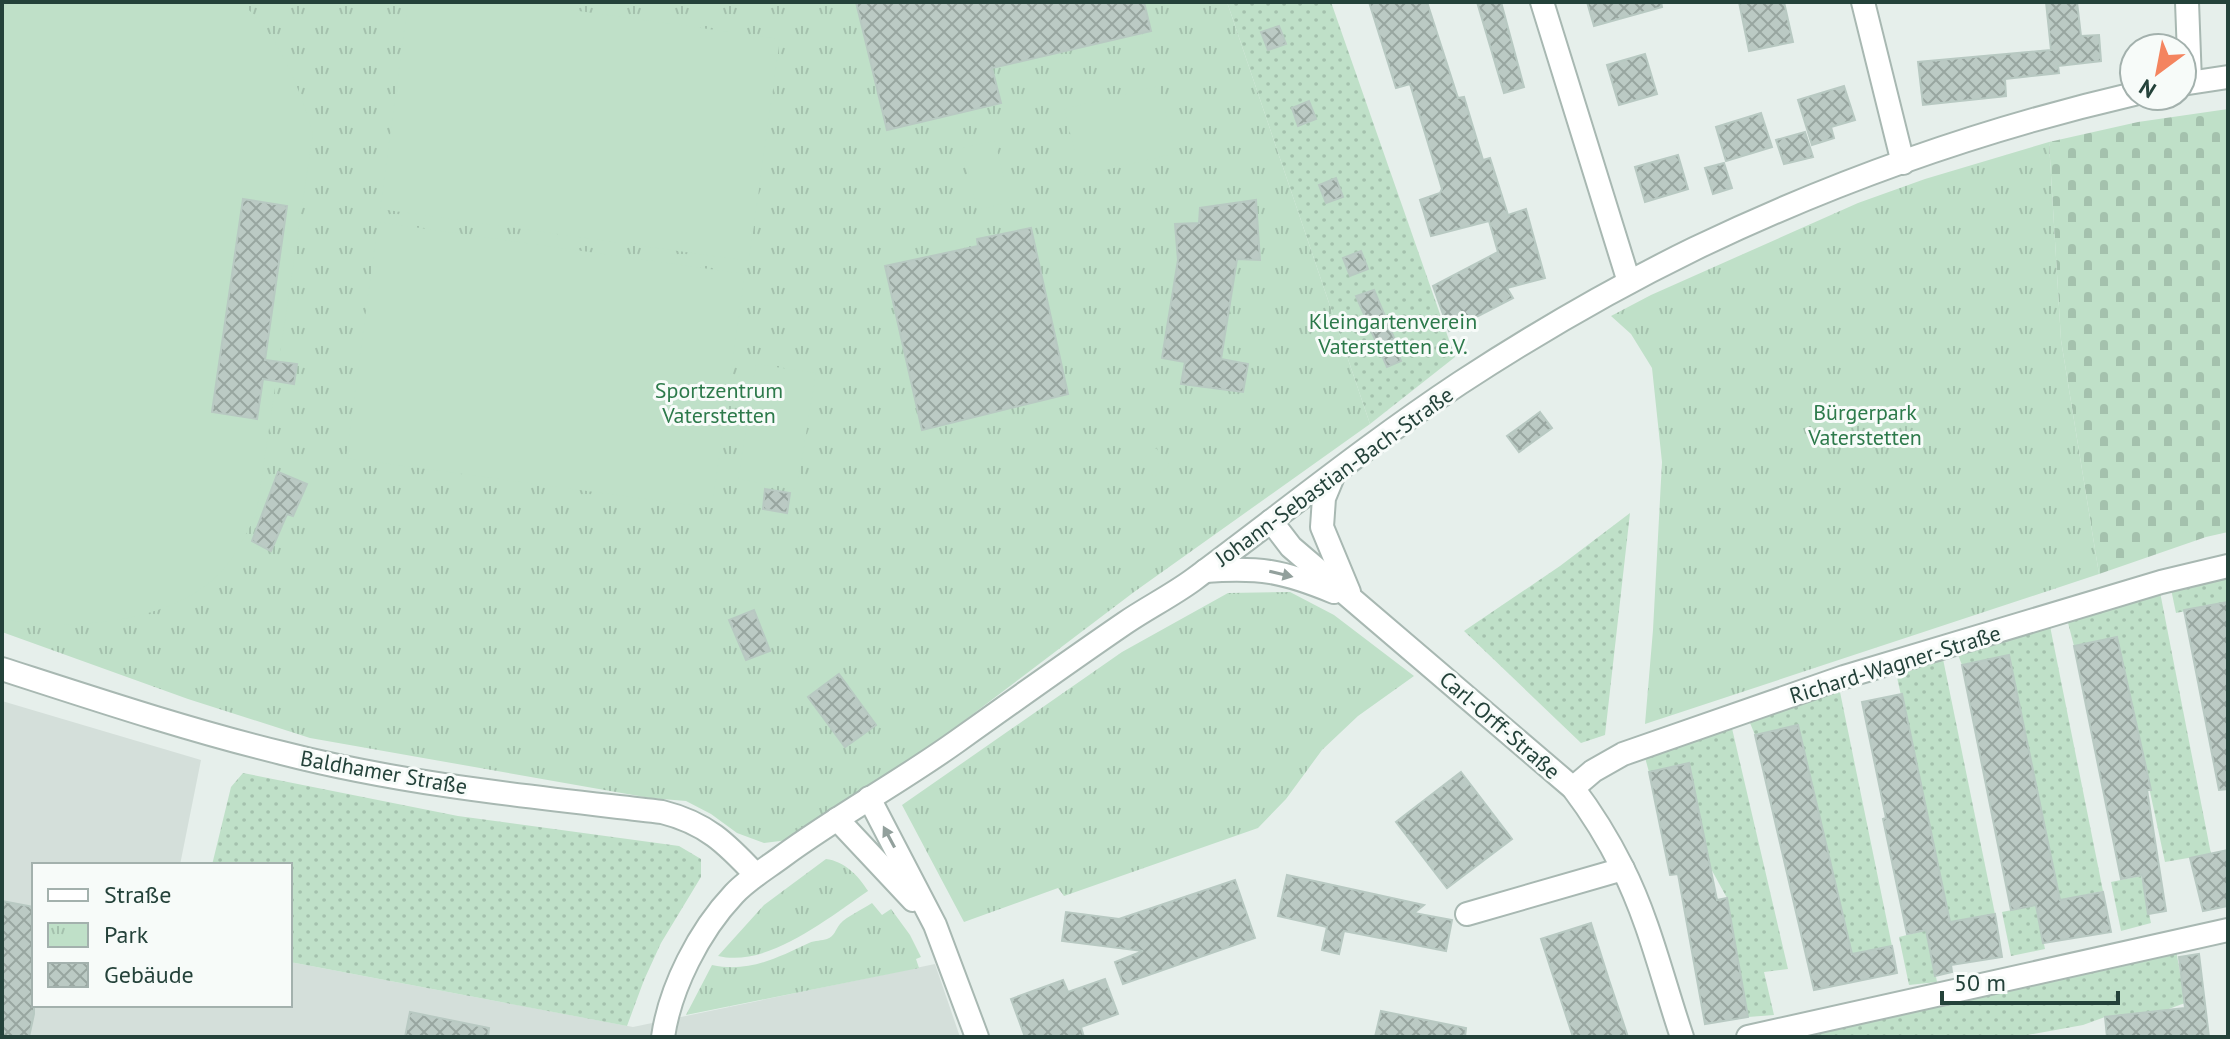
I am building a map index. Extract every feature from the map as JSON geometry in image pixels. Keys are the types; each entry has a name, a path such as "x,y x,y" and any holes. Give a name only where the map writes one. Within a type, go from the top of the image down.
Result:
{"street":[{"path":"1542,2 1629,282"},
{"path":"1863,2 1903,163"},
{"path":"2187,2 2187,32"},
{"path":"2198,81 2228,77"},
{"name":"Johann-Sebastian-Bach-Straße","path":"663,1037 667,1009 694,949 733,895 756,875 1205,571 1458,384 1629,282 1783,210 1903,163 2047,116 2118,98"},
{"name":"Carl-Orff-Straße","path":"1335,472 1324,498 1322,527 1353,600"},
{"name":"Carl-Orff-Straße","path":"1271,521 1291,547 1573,788 1597,821 1637,900 1682,1037"},
{"name":"Richard-Wagner-Straße","path":"1573,788 1593,771 1623,754 1844,677 2161,582 2228,566"},
{"name":"Carl-Orff-Straße","path":"1205,571 1246,568 1281,572 1353,600"},
{"name":"Baldhamer Straße","path":"2,669 133,711 297,757 425,782 662,812 686,818 719,838 756,875"},
{"path":"869,798 935,925 977,1037"},
{"path":"837,819 935,925"},
{"path":"1467,914 1623,869"},
{"path":"1748,1037 2228,930"}],"shaded area":[{"path":"2,701 201,760 180,863 32,863 32,1007 292,1007 292,962 633,1027 935,964 960,1037 2,1037"}],"green space":[{"name":"Sportzentrum Vaterstetten","path":"2,2 1227,2 1370,424 1134,592 911,761 788,840 764,843 737,833 686,801 650,798 310,738 188,699 2,632"},
{"path":"2,2 240,2 277,45 294,79 313,132 256,516 220,573 174,604 146,614 87,623 29,623 2,619"},
{"path":"408,2 514,2 780,39 749,261 380,209"},
{"name":"Kleingartenverein Vaterstetten e.V.","path":"1227,2 1331,2 1455,357 1370,424"},
{"path":"1159,86 1176,153 1081,176 1064,109"},
{"path":"2228,109 2228,532 2099,574 2061,340 2049,142 2138,122"},
{"path":"995,141 1010,202 977,210 962,148"},
{"name":"Bürgerpark Vaterstetten","path":"2049,142 2061,340 2099,574 1645,724 1662,462 1652,368 1631,334 1611,316 1651,295 1858,203 1925,179"},
{"path":"378,222 745,274 712,508 346,458"},
{"path":"756,364 816,373 797,489 738,479"},
{"path":"1156,448 1170,465 1154,477 1141,460"},
{"path":"1630,513 1605,735 1581,743 1464,631 1560,566"},
{"path":"2228,577 2228,602 2176,613 2171,589"},
{"path":"1290,592 1334,615 1414,676 1358,716 1322,750 1286,799 1258,828 1064,896 1058,888 964,922 902,805 1122,652 1228,593"},
{"path":"2160,592 2211,854 2165,862 2117,637 2074,646 2066,615"},
{"path":"2049,621 2103,891 2060,900 2009,655 1962,665 1956,650"},
{"path":"1942,654 1995,914 1951,925 1895,668"},
{"path":"1839,687 1892,946 1871,950 1853,960 1797,725 1755,735 1748,718"},
{"path":"1731,724 1788,969 1764,972 1774,1015 1748,1017 1727,898 1710,867 1688,763 1649,772 1644,754"},
{"path":"243,773 458,816 679,846 701,859 701,877 661,943 627,1026 292,962 292,863 212,863 231,787"},
{"path":"826,859 850,870 868,891 816,927 777,948 737,958 718,956 764,905"},
{"path":"2141,876 2151,923 2121,931 2111,882"},
{"path":"872,903 882,915 891,909 910,935 921,957 916,959 919,968 686,1015 712,965 750,966 811,942 827,939 843,921"},
{"path":"2036,905 2045,949 2011,956 2002,912"},
{"path":"1927,930 1937,982 1909,985 1899,937"},
{"path":"2176,949 2185,1003 2166,1010 2105,1017 2083,1025 2016,1037 1796,1037"}],"building":[{"path":"856,2 1144,2 1151,31 992,68 1001,103 887,130"},
{"path":"1369,2 1427,2 1458,98 1464,97 1483,160 1490,158 1508,215 1526,209 1545,278 1507,288 1513,298 1449,331 1433,286 1498,252 1489,221 1431,236 1420,200 1440,193 1442,189 1410,84 1396,88"},
{"path":"1477,2 1501,2 1524,87 1504,93"},
{"path":"1587,2 1661,2 1662,7 1594,26"},
{"path":"1739,2 1784,2 1793,42 1749,51"},
{"path":"2046,2 2077,2 2081,36 2099,35 2101,61 2058,66 2059,73 2005,79 2006,96 1923,105 1918,62 2051,50"},
{"path":"1279,26 1286,44 1268,50 1261,32"},
{"path":"1645,54 1657,94 1619,105 1607,65"},
{"path":"1844,86 1855,120 1831,127 1834,138 1812,145 1798,100"},
{"path":"1309,101 1316,119 1298,126 1292,108"},
{"path":"1761,113 1772,147 1726,161 1716,127"},
{"path":"1805,132 1813,157 1784,164 1776,140"},
{"path":"1678,155 1688,189 1645,202 1635,167"},
{"path":"1724,163 1732,188 1713,194 1705,168"},
{"path":"1336,178 1343,197 1326,203 1319,185"},
{"path":"243,199 287,206 265,360 297,364 294,384 263,379 257,419 212,412"},
{"path":"1256,200 1260,260 1237,259 1221,359 1248,364 1243,392 1181,384 1185,362 1162,358 1178,260 1175,224 1199,223 1200,208"},
{"path":"1031,228 1068,394 922,430 885,266 978,246 977,239"},
{"path":"1361,251 1368,269 1350,276 1343,258"},
{"path":"1374,290 1400,352 1401,361 1387,367 1356,296"},
{"path":"1540,412 1552,428 1519,452 1507,436"},
{"path":"278,472 307,484 293,516 287,514 271,551 252,541"},
{"path":"765,489 790,493 787,513 763,509"},
{"path":"2228,602 2228,789 2219,790 2184,610"},
{"path":"754,610 770,651 746,660 729,620"},
{"path":"2117,637 2151,790 2147,790 2166,911 2148,914 2142,875 2121,879 2074,646"},
{"path":"2009,655 2060,900 2103,892 2111,932 2043,943 2036,905 2011,910 1962,665"},
{"path":"839,674 876,725 845,747 808,697"},
{"path":"1902,694 1950,922 1995,914 2002,957 1951,965 1952,972 1935,976 1926,930 1907,934 1862,702"},
{"path":"1798,725 1852,954 1892,946 1897,973 1814,990 1755,735"},
{"path":"1689,763 1717,900 1727,898 1748,1017 1705,1024 1678,874 1670,875 1649,772"},
{"path":"1461,772 1512,839 1447,888 1396,822"},
{"path":"2228,850 2228,906 2203,911 2190,858"},
{"path":"1287,875 1424,905 1414,913 1452,920 1446,951 1344,931 1339,954 1322,950 1327,927 1278,916"},
{"path":"1235,880 1255,938 1123,984 1115,962 1143,951 1062,941 1066,912 1119,919"},
{"path":"2,901 32,907 34,1014 29,1037 2,1037"},
{"path":"1591,923 1628,1037 1573,1037 1541,939"},
{"path":"2199,954 2209,1037 2107,1037 2105,1017 2185,1008 2179,957"},
{"path":"1105,979 1118,1014 1081,1027 1084,1037 1025,1037 1011,999 1063,980 1068,992"},
{"path":"1381,1011 1466,1028 1465,1037 1375,1037"},
{"path":"410,1012 489,1028 488,1037 405,1037"}]}
